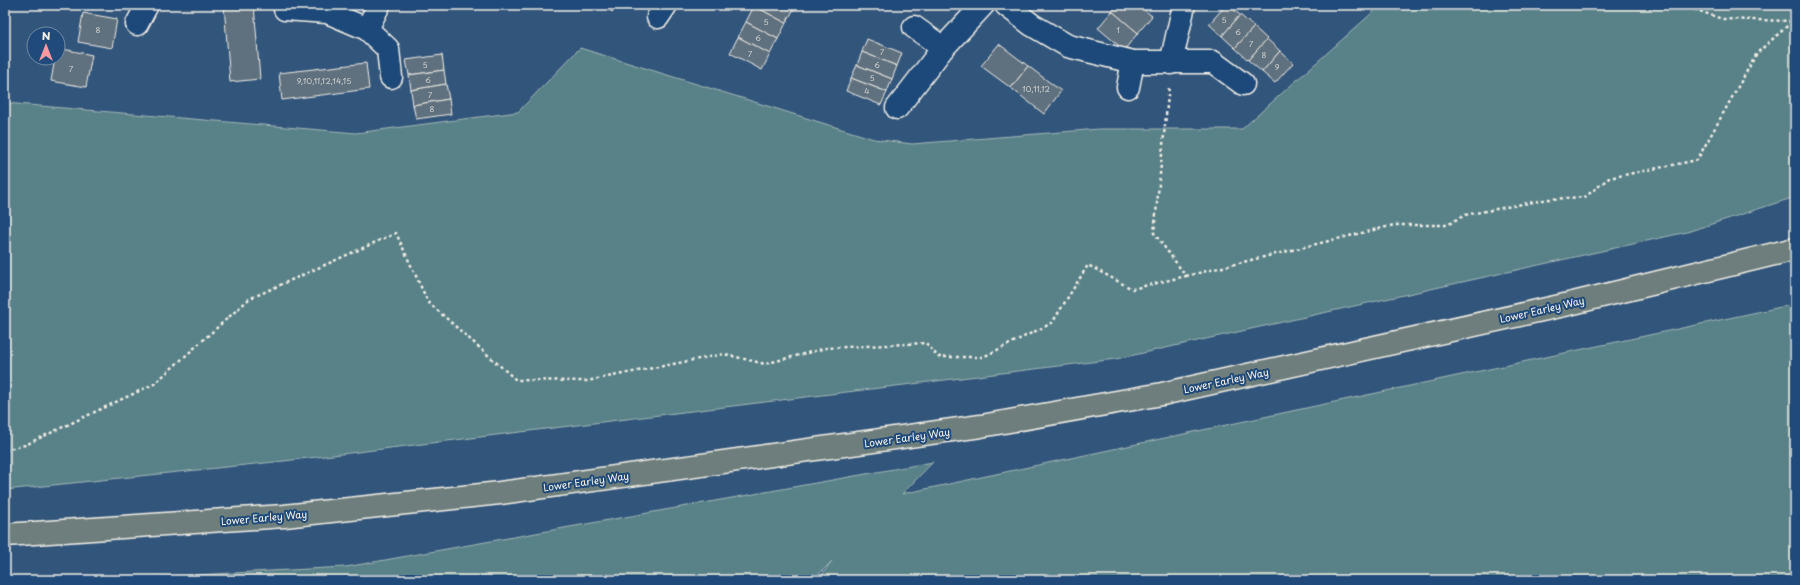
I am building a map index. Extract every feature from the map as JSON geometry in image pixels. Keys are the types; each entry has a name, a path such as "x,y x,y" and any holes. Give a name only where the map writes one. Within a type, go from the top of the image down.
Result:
{"main road":[{"name":"Lower Earley Way","path":"5,535 284,516 500,493 981,426 1162,394 1570,304 1795,249"}],"street":[{"path":"366,30 379,5"},
{"path":"897,108 943,48 983,5"},
{"path":"1006,5 1032,25 1068,46 1133,62 1213,62 1243,84"},
{"path":"1171,63 1184,5"},
{"path":"285,9 327,12 366,30 388,49 391,77"},
{"path":"914,27 943,48"},
{"path":"1128,87 1133,62"}],"path":[{"path":"1683,5 1722,19 1791,21"},
{"path":"5,450 25,446 154,384 248,299 396,233 428,302 516,380 587,381 724,354 765,364 826,348 926,343 938,358 983,357 1052,323 1088,265 1132,289 1394,225 1446,225 1465,215 1550,199 1585,197 1609,178 1697,160 1757,53 1795,19"},
{"path":"1171,63 1154,233 1186,276"}],"green space":[{"path":"1381,5 1795,5 1795,197 1687,232 1116,359 284,461 5,490 5,103 356,133 518,112 580,48 874,139 912,144 1099,129 1242,129"},
{"path":"1795,304 1795,580 818,580 832,561 813,580 102,580 346,567 933,462 902,494"}],"building":[{"path":"103,5 129,5 128,10"},
{"path":"224,5 254,5 260,79 230,82"},
{"path":"602,5 617,5 612,12"},
{"path":"790,5 795,7 786,23 754,6"},
{"path":"1117,5 1138,5 1152,16 1138,33 1112,11"},
{"path":"1226,5 1240,15 1222,36 1209,24"},
{"path":"754,6 786,23 778,39 746,22"},
{"path":"1112,11 1138,33 1124,50 1098,28"},
{"path":"83,13 117,19 112,48 78,42"},
{"path":"1240,15 1254,27 1235,48 1222,36"},
{"path":"746,22 778,39 770,54 738,37"},
{"path":"1254,27 1267,39 1248,60 1235,48"},
{"path":"738,37 770,54 762,70 730,53"},
{"path":"867,39 902,53 897,66 862,52"},
{"path":"1267,39 1280,51 1262,72 1248,60"},
{"path":"999,44 1028,66 1011,88 981,66"},
{"path":"66,50 92,55 86,87 51,81 54,66 66,66"},
{"path":"1280,51 1293,63 1275,83 1262,72"},
{"path":"862,52 897,66 892,79 857,65"},
{"path":"442,55 444,70 409,75 406,60"},
{"path":"366,63 369,89 282,100 279,73"},
{"path":"857,65 892,79 887,92 851,78"},
{"path":"1028,66 1061,91 1044,114 1011,88"},
{"path":"444,70 446,84 411,90 409,75"},
{"path":"851,78 887,92 881,105 846,91"},
{"path":"446,84 449,99 413,105 411,90"},
{"path":"449,99 451,114 416,119 413,105"}]}
